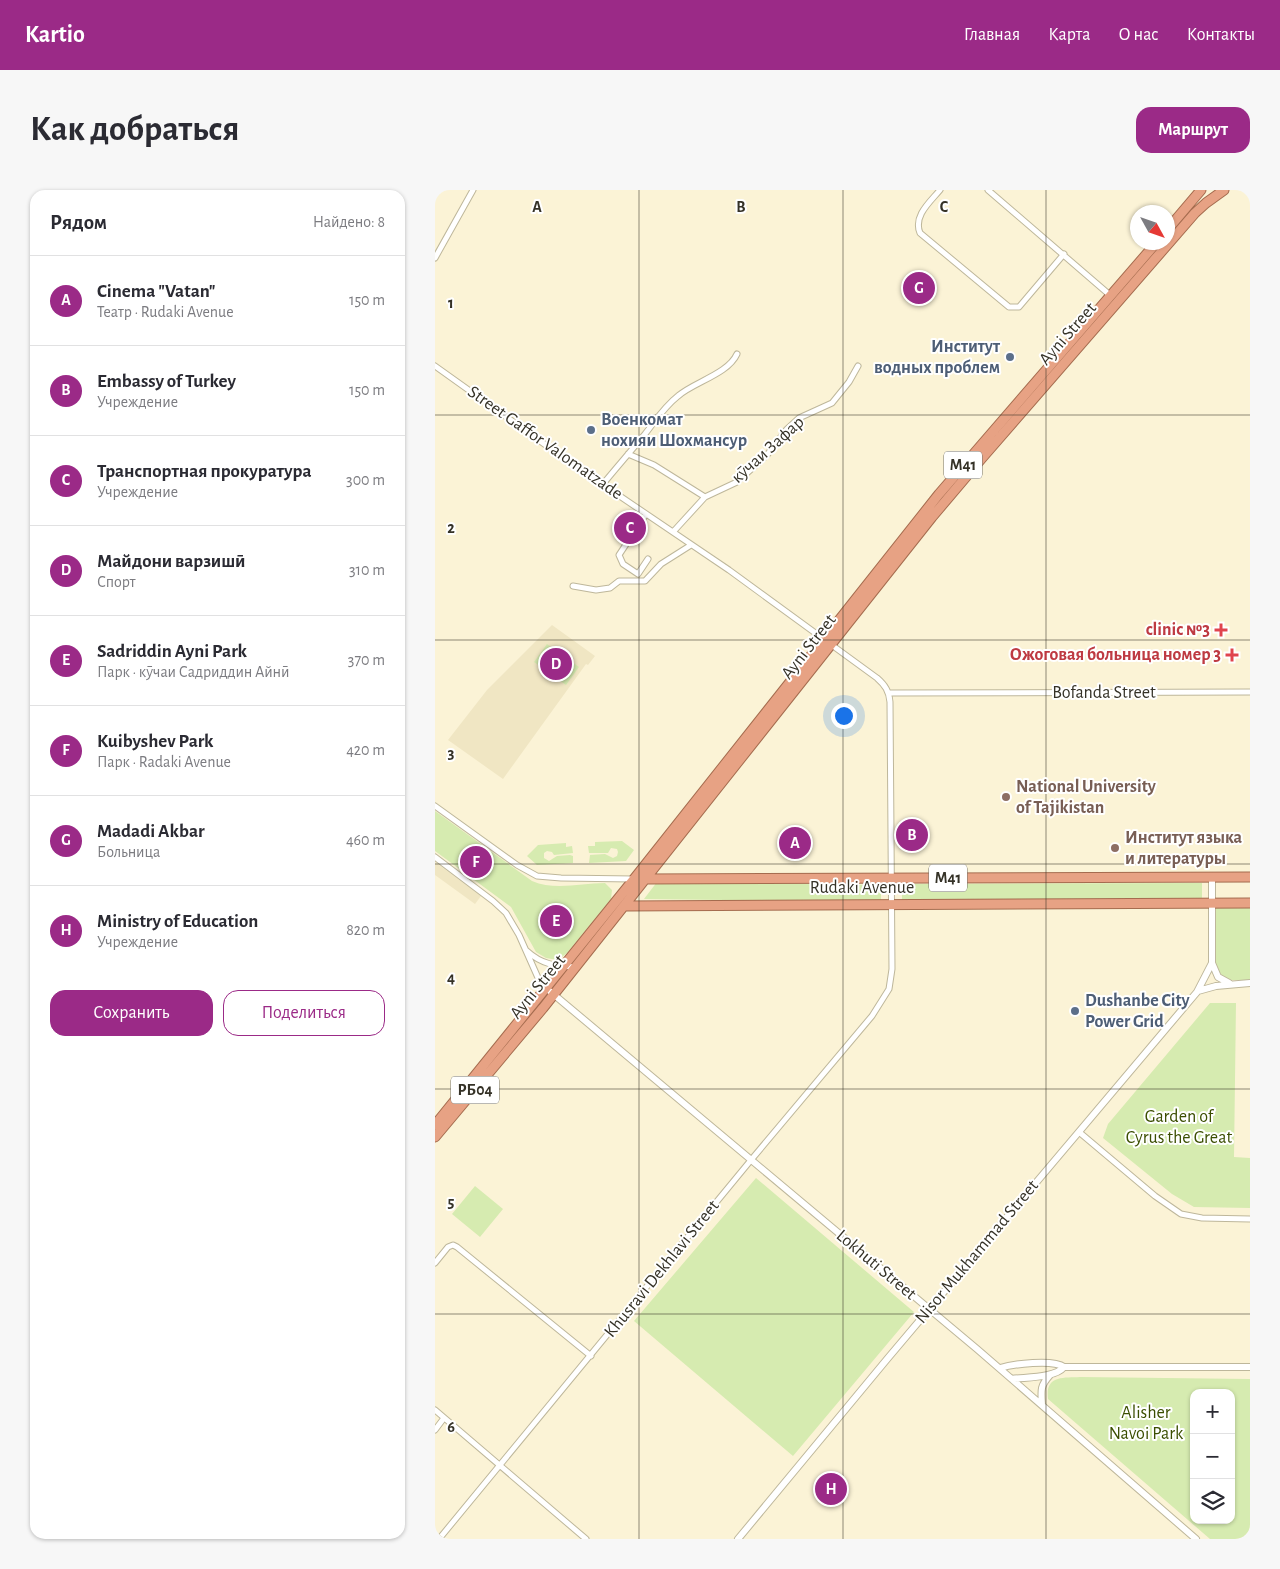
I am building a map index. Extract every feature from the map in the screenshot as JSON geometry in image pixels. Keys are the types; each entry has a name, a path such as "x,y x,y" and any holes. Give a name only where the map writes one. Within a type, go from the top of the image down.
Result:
{"highway":[{"path":"1175,221 1201,190"},
{"name":"Ayni Street","path":"1013,414 1117,302 1195,213 1206,202 1224,190"},
{"name":"Ayni Street","path":"435,1137 549,991 574,968 646,879 823,639 903,538 945,495 1150,250"},
{"name":"Ayni Street","path":"634,879 831,645 911,544 945,495"},
{"name":"Rudaki Avenue","path":"634,879 1250,877"},
{"name":"M41","path":"549,991 564,967 634,879"},
{"name":"Rudaki Avenue","path":"624,906 1250,903"},
{"name":"РБ04","path":"435,1125 511,1039"}],"street":[{"path":"435,258 473,190"},
{"path":"940,190 921,211 918,229 920,233 1009,307 1019,307 1064,254"},
{"path":"988,190 1117,302"},
{"path":"603,484 646,433 660,412 679,394 727,366 735,359 737,354"},
{"name":"Street Gaffor Valomatzade","path":"435,366 823,639 877,678 890,693"},
{"name":"кӯчаи Зафар","path":"673,532 705,497 737,482 767,455 787,429 799,418 832,403 849,382 858,366"},
{"path":"628,454 654,465 705,497"},
{"path":"646,514 619,555 623,564 637,574 648,559"},
{"path":"903,538 911,544"},
{"path":"573,586 597,590 610,588 619,581 645,582 661,564 691,545"},
{"name":"Bofanda Street","path":"890,693 1250,692"},
{"path":"890,693 891,905"},
{"path":"435,806 517,865 537,876 634,879"},
{"path":"435,857 506,913 527,950 536,974 549,991"},
{"name":"Nisor Mukhammad Street","path":"738,1539 1197,992 1212,963 1212,877"},
{"name":"Khusravi Dekhlavi Street","path":"439,1539 872,1016 889,989 892,974 891,905"},
{"path":"527,950 544,963 574,968"},
{"path":"1212,963 1218,977 1229,984"},
{"path":"1197,992 1207,987 1250,983"},
{"name":"Lokhuti Street","path":"549,991 1000,1368 1196,1539"},
{"path":"1079,1132 1160,1200 1181,1214 1202,1218 1250,1219"},
{"path":"435,1263 448,1247 453,1245 457,1247 591,1356"},
{"path":"1000,1368 1010,1365 1056,1363 1064,1367 1250,1367"},
{"path":"1012,1379 1050,1375 1058,1373 1064,1367"},
{"path":"1043,1405 1041,1390 1044,1382 1050,1375"},
{"path":"435,1410 586,1539"},
{"path":"435,1430 444,1418"}],"shaded area":[{"path":"552,625 595,656 588,665 586,664 503,779 448,740 487,690"},
{"path":"435,862 481,896 475,904 435,875"}],"green space":[{"path":"547,644 579,667 566,685 534,662"},
{"path":"435,811 532,881 550,886 605,883 612,890 611,899 567,953 558,960 546,958 536,952 511,907 435,851"},
{"path":"622,841 634,850 626,861 589,863 590,855 605,854 613,858 617,856 618,852 617,849 611,848 608,853 589,853 588,846 595,846 595,842"},
{"path":"566,843 566,847 572,846 573,853 554,855 552,852 547,851 544,853 544,858 549,861 557,856 570,855 573,856 573,863 537,865 527,856 538,845"},
{"path":"657,882 881,885 881,902 644,899"},
{"path":"1202,883 1202,900 902,901 902,884"},
{"path":"1216,908 1250,908 1250,980 1229,980 1222,976 1214,963"},
{"name":"Garden of Cyrus the Great","path":"1210,1003 1236,1003 1234,1157 1250,1158 1250,1208 1194,1207 1172,1194 1103,1138 1108,1124"},
{"path":"756,1178 914,1312 793,1456 634,1321"},
{"path":"475,1186 503,1209 480,1237 452,1214"},
{"name":"Alisher Navoi Park","path":"1062,1378 1250,1379 1250,1539 1210,1539 1193,1524 1235,1524 1235,1389 1190,1389 1190,1522 1048,1399 1049,1386 1052,1382"}],"place":[{"name":"Madadi Akbar","path":"919,288"},
{"name":"Институт водных проблем","path":"1010,357"},
{"name":"Военкомат нохияи Шохмансур","path":"591,430"},
{"name":"Транспортная прокуратура","path":"630,528"},
{"name":"clinic №3","path":"1221,630"},
{"name":"Ожоговая больница номер 3","path":"1232,655"},
{"name":"Майдони варзишӣ","path":"556,664"},
{"name":"National University of Tajikistan","path":"1006,797"},
{"name":"Embassy of Turkey","path":"912,835"},
{"name":"Cinema \"Vatan\"","path":"795,843"},
{"name":"Институт языка и литературы","path":"1115,848"},
{"name":"Kuibyshev Park","path":"476,862"},
{"name":"Sadriddin Ayni Park","path":"556,921"},
{"name":"Dushanbe City Power Grid","path":"1075,1011"},
{"name":"Ministry of Education","path":"831,1489"}]}
